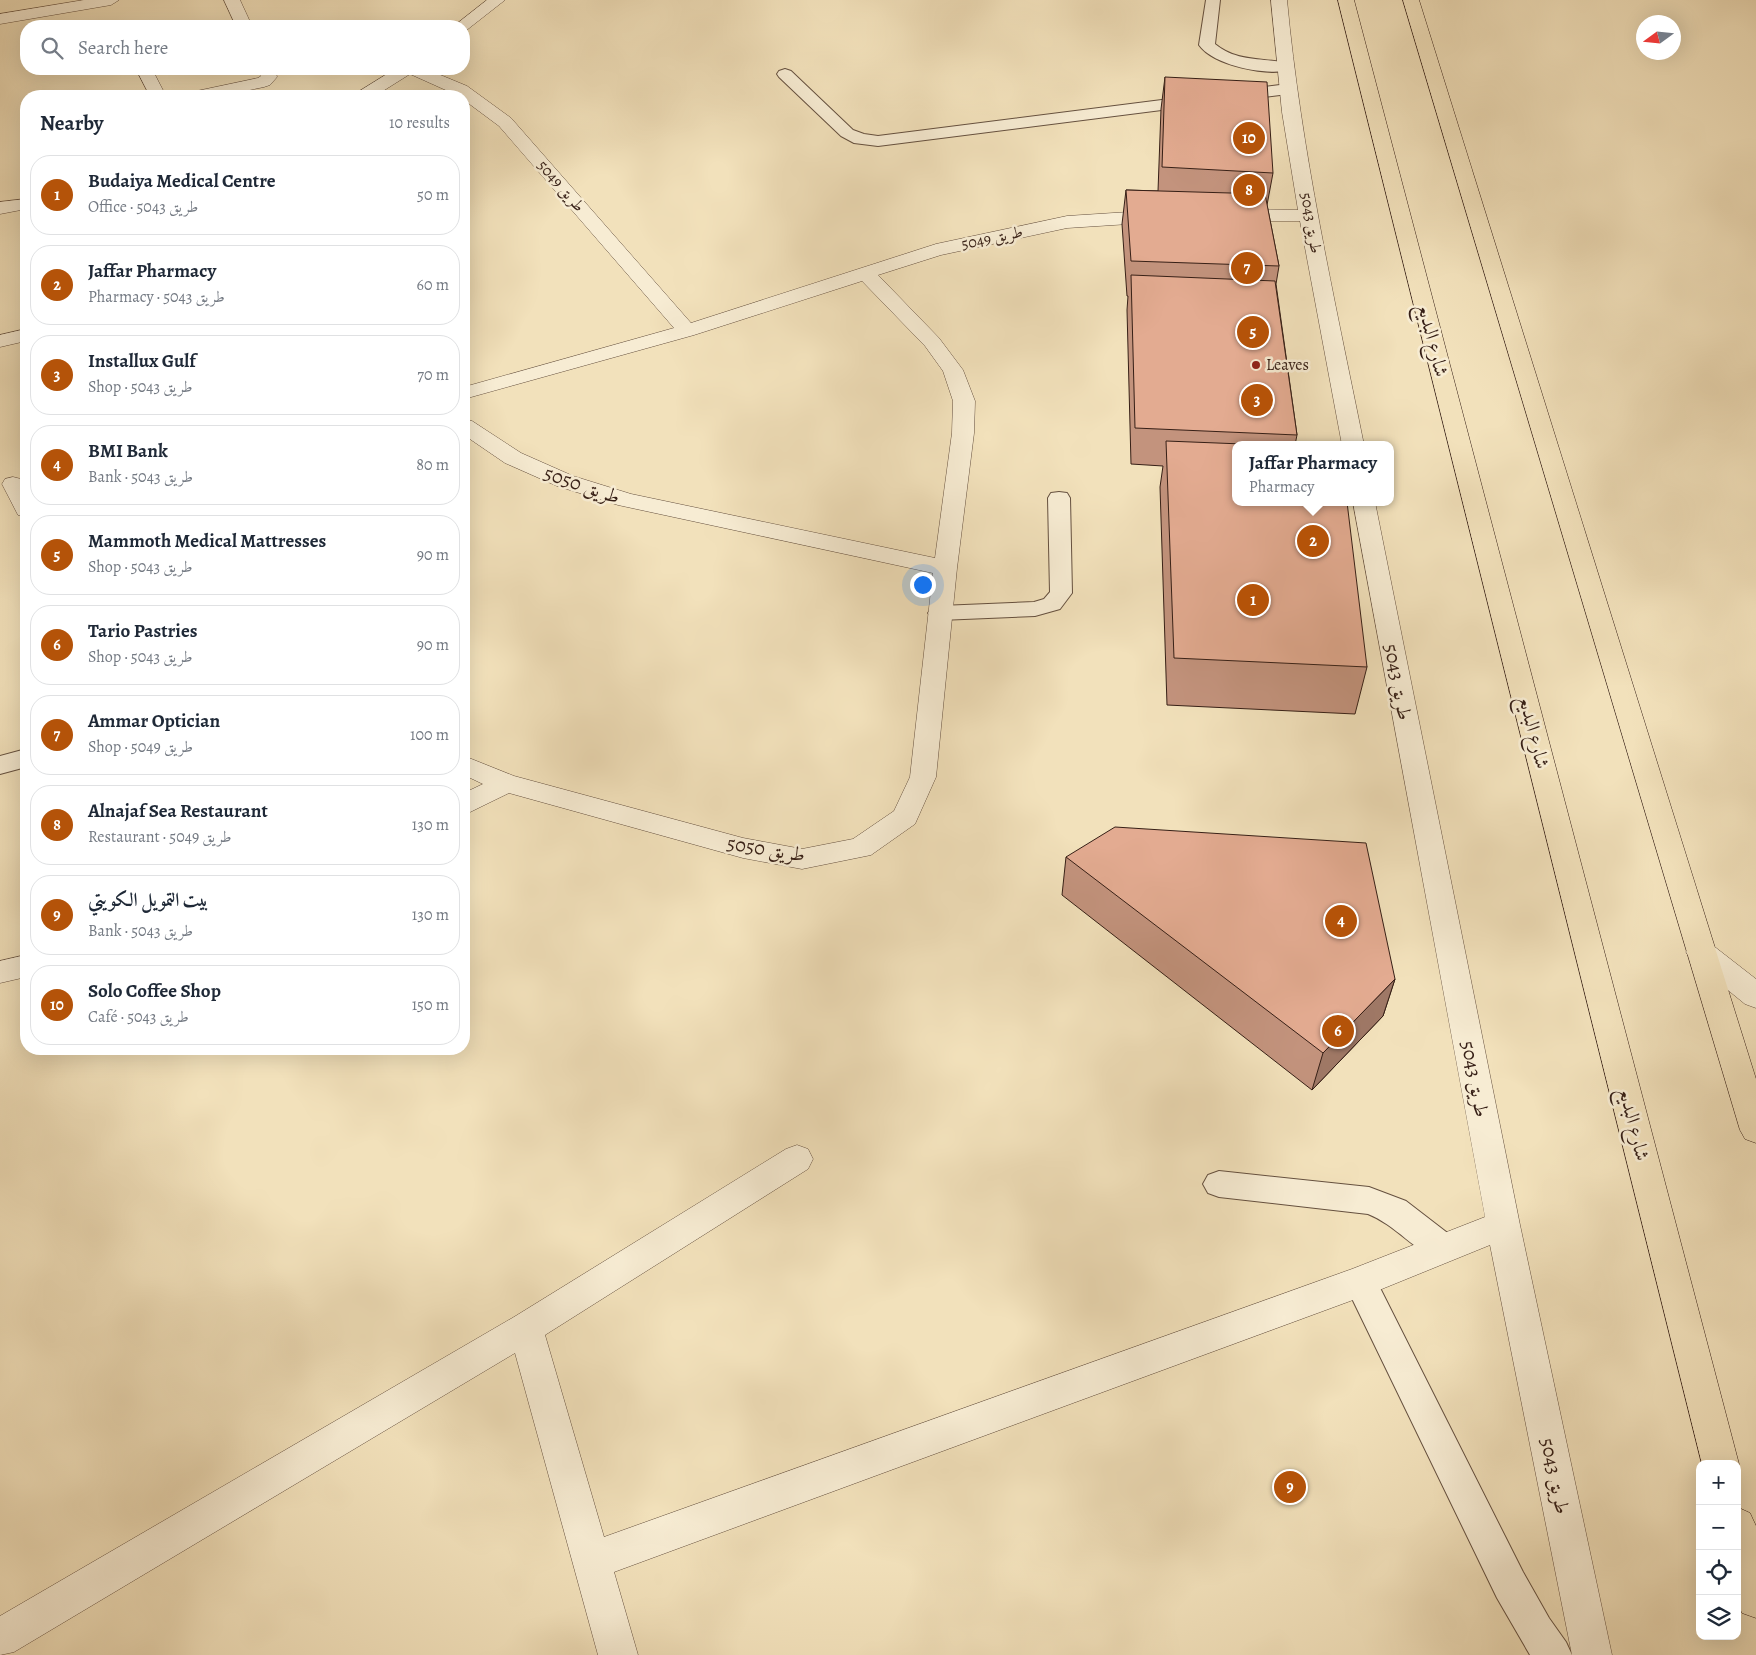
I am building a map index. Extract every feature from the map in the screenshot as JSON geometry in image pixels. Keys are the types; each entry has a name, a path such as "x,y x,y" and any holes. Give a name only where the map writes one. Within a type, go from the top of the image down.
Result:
{"main road":[{"name":"شارع البديع","path":"1346,0 1720,1460"},
{"path":"1411,0 1756,1130"},
{"path":"1741,1541 1756,1599"}],"street":[{"path":"0,18 74,3 111,0"},
{"path":"232,0 241,20"},
{"path":"470,20 497,0"},
{"name":"طريق 5043","path":"1279,0 1285,68 1309,216 1352,441"},
{"path":"147,75 155,90"},
{"path":"226,90 264,82 269,77 268,75"},
{"path":"373,90 397,75"},
{"name":"طريق 5049","path":"427,75 461,90"},
{"name":"طريق 5049","path":"470,97 505,122 686,331"},
{"path":"0,208 20,205"},
{"name":"طريق 5049","path":"470,391 686,331 936,250 1067,222 1179,214"},
{"path":"1216,214 1309,216"},
{"name":"طريق 5050","path":"470,768 506,783 743,848 802,859 861,848 905,817 923,777 945,568 963,433 964,401 953,370 932,342 866,274"},
{"path":"0,340 20,337"},
{"name":"طريق 5050","path":"470,430 512,458 565,481 626,500 945,568"},
{"path":"13,484 20,498"},
{"name":"طريق 5043","path":"1365,506 1502,1225 1592,1655"},
{"path":"470,802 506,783"},
{"path":"1701,952 1756,996"},
{"path":"0,972 20,967"},
{"path":"0,1638 526,1328 797,1160"},
{"path":"591,1561 1360,1282 1502,1225"},
{"path":"526,1328 618,1655"}],"lane":[{"path":"1213,0 1207,45 1215,53 1230,60 1285,68"},
{"path":"785,74 847,133 860,139 878,141 1288,89"},
{"path":"940,613 1035,609 1052,604 1061,594 1059,498"},
{"path":"0,765 20,760"},
{"path":"1219,1184 1369,1201 1395,1211 1443,1248"},
{"path":"1360,1282 1510,1585 1536,1631 1553,1655"}],"building":[{"path":"1165,77 1267,82 1273,173 1162,167"},
{"path":"1126,190 1265,194 1279,266 1131,261"},
{"path":"1131,275 1275,281 1297,435 1135,428"},
{"path":"1166,441 1232,444 1232,506 1347,506 1367,667 1174,658"},
{"path":"1115,827 1366,843 1395,979 1323,1053 1066,857"}],"place":[{"name":"Solo Coffee Shop","path":"1249,138"},
{"name":"Alnajaf Sea Restaurant","path":"1249,190"},
{"name":"Ammar Optician","path":"1247,268"},
{"name":"Mammoth Medical Mattresses","path":"1253,332"},
{"name":"Leaves","path":"1256,365"},
{"name":"Installux Gulf","path":"1257,400"},
{"name":"Jaffar Pharmacy","path":"1313,541"},
{"name":"Budaiya Medical Centre","path":"1253,600"},
{"name":"BMI Bank","path":"1341,921"},
{"name":"Tario Pastries","path":"1338,1031"},
{"name":"بيت التمويل الكويتي","path":"1290,1487"}]}
